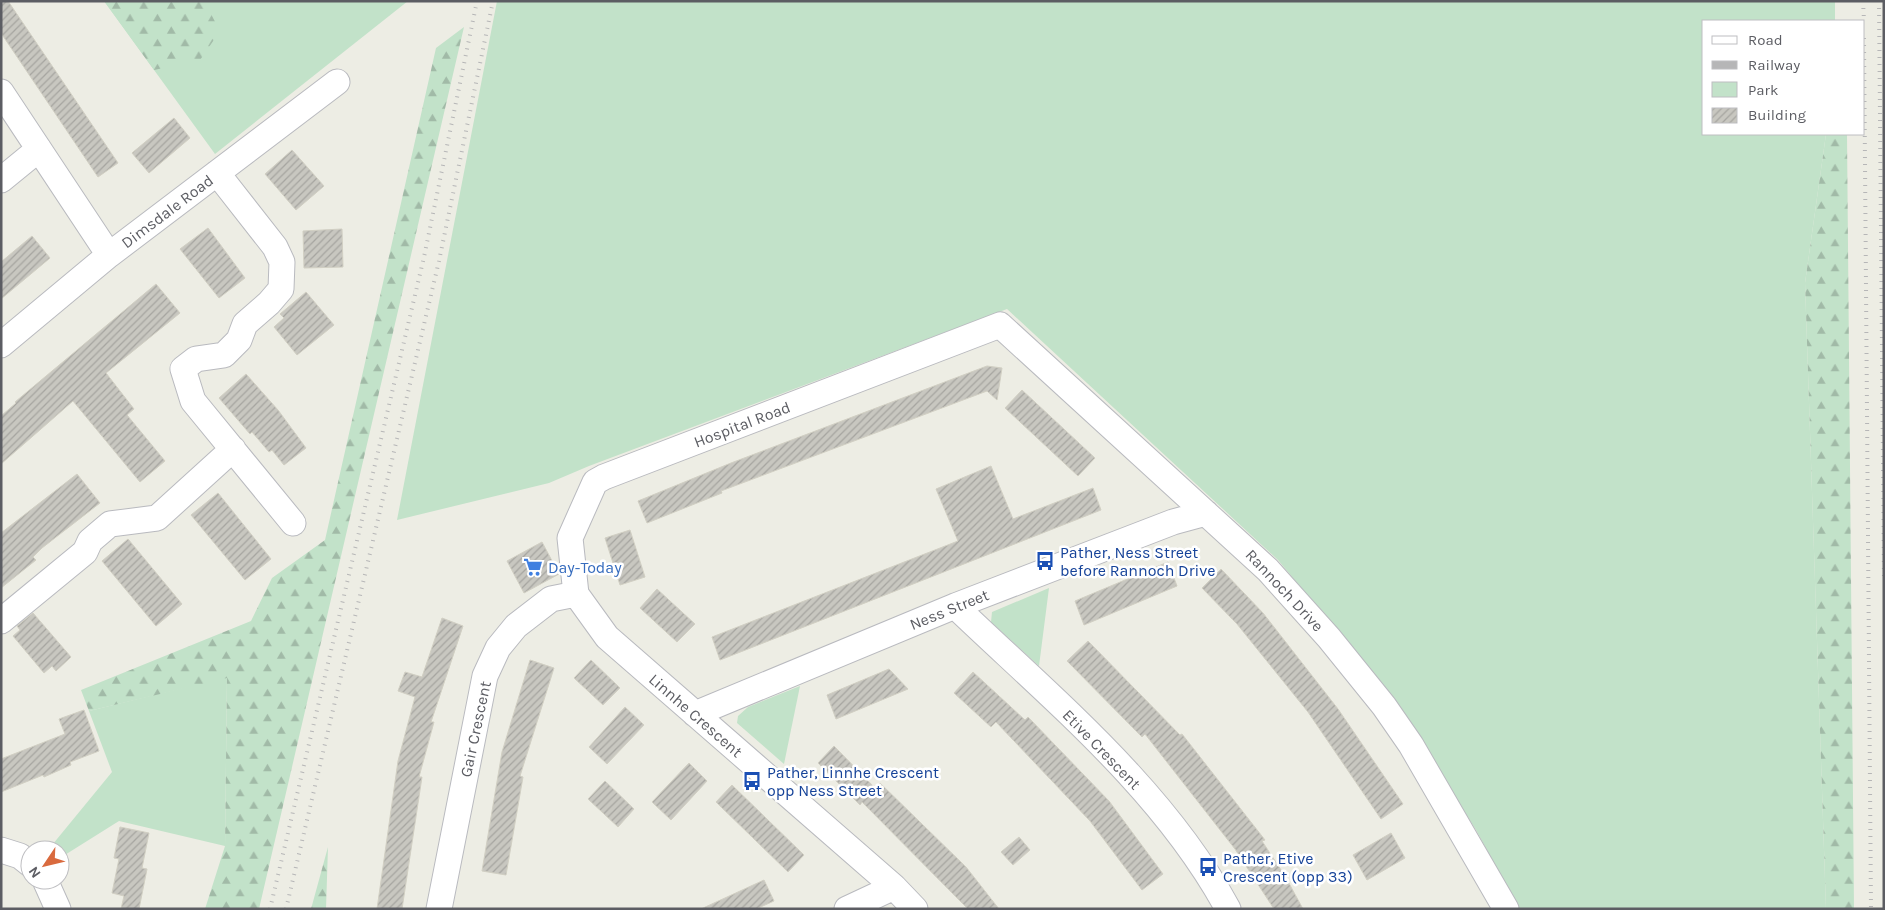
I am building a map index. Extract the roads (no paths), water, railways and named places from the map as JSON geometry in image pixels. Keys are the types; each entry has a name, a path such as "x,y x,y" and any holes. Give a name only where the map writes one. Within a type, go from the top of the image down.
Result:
{"street":[{"name":"Dimsdale Road","path":"1,345 109,255 337,82"},
{"path":"1,92 109,255"},
{"path":"1,180 39,149"},
{"path":"216,173 275,247 282,262 281,290 245,324 240,340 224,356 196,358 183,369 193,401 293,523"},
{"name":"Rannoch Drive","path":"1000,325 1268,570 1329,638 1384,706 1411,745 1506,909"},
{"name":"Hospital Road","path":"576,594 570,538 595,482 1000,325"},
{"path":"1,621 85,552 90,541 110,524 157,518 233,449"},
{"name":"Ness Street","path":"696,714 955,606 1173,522 1206,513"},
{"name":"Linnhe Crescent","path":"576,594 607,637 894,887 914,909"},
{"name":"Gair Crescent","path":"439,909 485,676 498,648 516,626 551,599 576,594"},
{"name":"Etive Crescent","path":"955,606 1101,745 1155,804 1212,879 1228,909"},
{"path":"1,850 20,856"},
{"path":"847,909 894,887"},
{"path":"49,890 58,909"}],"railway":[{"path":"270,909 424,257 477,1"},
{"path":"286,909 439,261 493,1"},
{"path":"1863,1 1864,20"},
{"path":"1879,1 1884,579"},
{"path":"1865,135 1871,909"}],"place":[{"name":"Pather, Ness Street before Rannoch Drive","path":"1045,561"},
{"name":"Day-Today","path":"533,567"},
{"name":"Pather, Linnhe Crescent opp Ness Street","path":"752,781"},
{"name":"Pather, Etive Crescent (opp 33)","path":"1208,867"}]}
